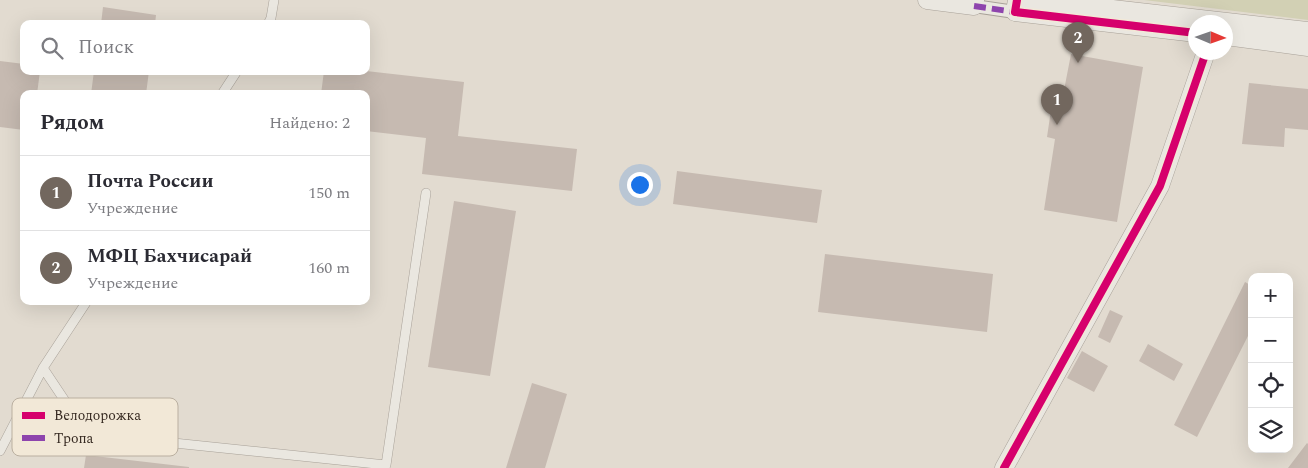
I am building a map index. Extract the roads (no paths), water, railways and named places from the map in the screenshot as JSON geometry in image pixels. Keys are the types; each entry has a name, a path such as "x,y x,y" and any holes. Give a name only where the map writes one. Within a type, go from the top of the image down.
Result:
{"street":[{"path":"928,0 1016,6 1188,32"},
{"path":"1033,0 1188,22"},
{"path":"1233,28 1308,31"},
{"path":"1233,30 1308,47"},
{"path":"1004,468 1160,186 1203,60"}],"lane":[{"path":"270,20 274,0"},
{"path":"225,90 234,75"},
{"path":"178,444 386,465 426,193"},
{"path":"28,398 44,368 84,305"},
{"path":"44,368 63,398"},
{"path":"0,452 12,429"}],"place":[{"name":"МФЦ Бахчисарай","path":"1078,63"},
{"name":"Почта России","path":"1057,125"}]}
